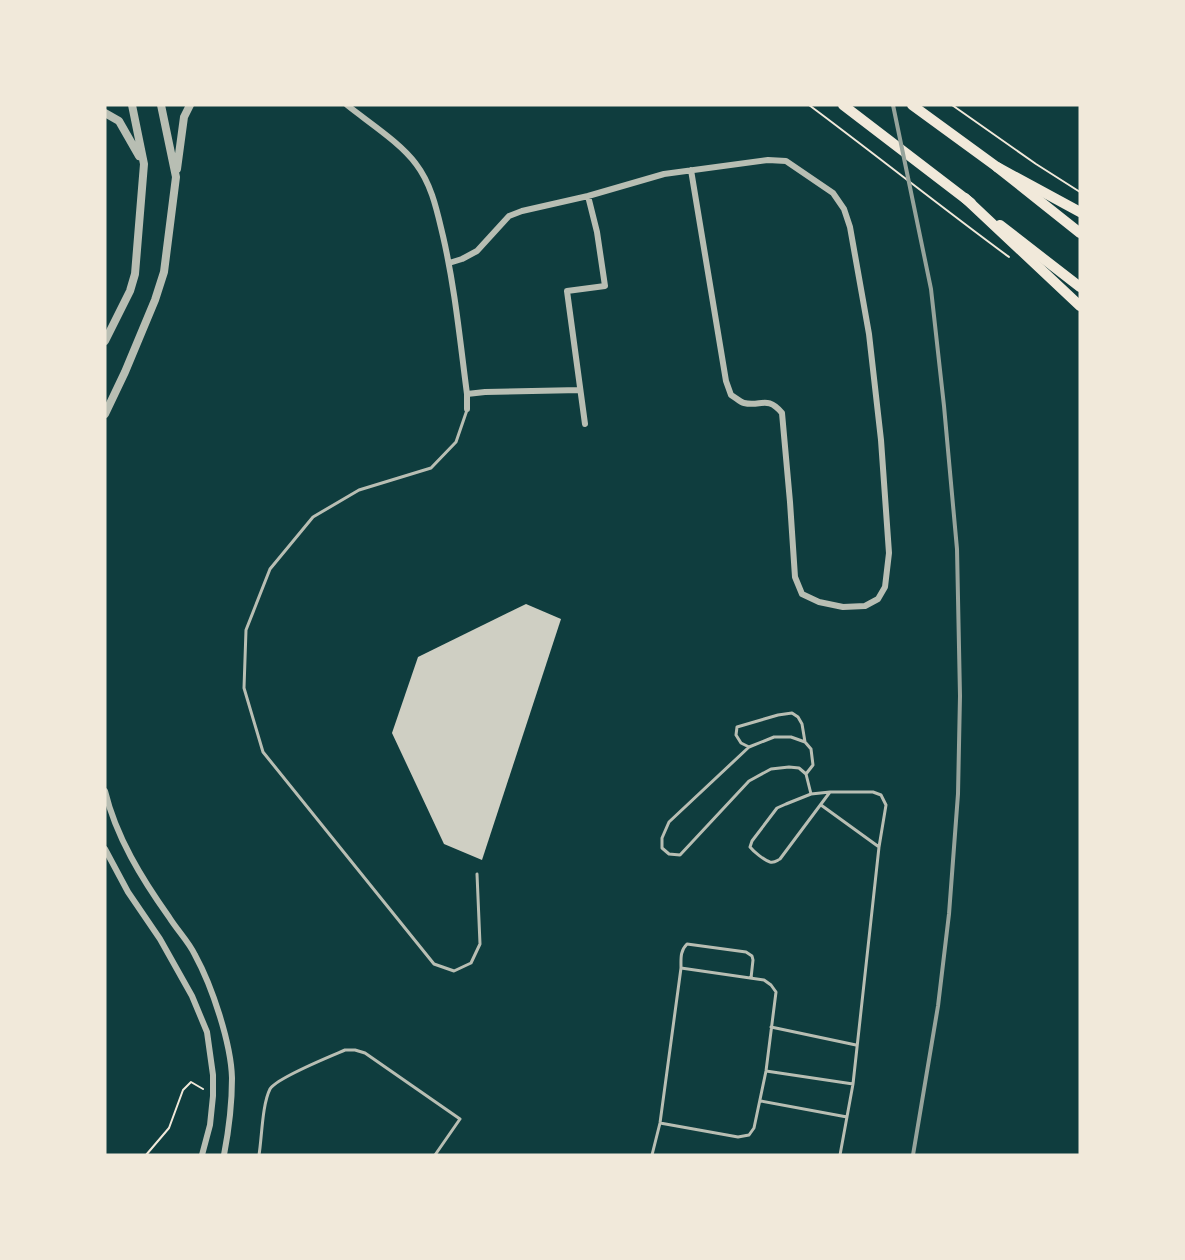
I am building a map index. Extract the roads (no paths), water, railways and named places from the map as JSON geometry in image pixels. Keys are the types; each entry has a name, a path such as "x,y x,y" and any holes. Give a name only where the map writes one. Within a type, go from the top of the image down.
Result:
{"main road":[{"path":"843,105 1080,287"},
{"path":"912,105 997,167 1080,233"},
{"path":"997,167 1080,213"},
{"path":"965,198 1080,306"}],"street":[{"path":"105,341 130,291 135,274 144,165 132,105"},
{"path":"161,105 176,177"},
{"path":"105,414 155,300 164,272 184,117 190,105"},
{"path":"347,105 403,150 415,162 426,179 438,216 449,263 467,408"},
{"path":"105,113 119,121 144,165"},
{"path":"449,263 477,251 509,216 664,174 692,170 768,160 786,161 833,193 844,209 850,227 869,334 881,440 889,553 885,587 878,599 865,606 843,607 819,602 802,594 795,577 782,413 776,406 765,403 744,403 731,395 726,381 692,170"},
{"path":"585,424 567,291 606,286 588,196"},
{"path":"467,394 580,390"},
{"path":"105,405 112,398"},
{"path":"105,791 110,810 134,862 168,916 195,953 224,1032 232,1075 230,1119 224,1155"},
{"path":"105,849 128,892 160,939 192,996 207,1032 213,1074 213,1096 210,1125 202,1155"}],"lane":[{"path":"467,408 456,442 432,468 359,490 313,517 270,569 246,630 244,688 263,752 434,964 454,971 471,963 480,944 477,874"},
{"path":"749,747 741,743 736,735 737,727 792,713 802,724 805,742"},
{"path":"806,774 813,765 811,749 805,742 791,737 774,737 749,747 669,822 662,838 662,848 669,854 680,855 749,782 771,769 799,768 806,774 811,794"},
{"path":"830,792 780,859 770,862 750,847 777,808 811,794 830,792 873,792 881,795 886,805 879,847 853,1084 840,1155"},
{"path":"820,805 879,847"},
{"path":"652,1155 660,1123 681,968 681,952 687,944 746,952 752,956 753,960 751,978"},
{"path":"660,1123 738,1137 749,1134 754,1128 766,1071 776,992 771,985 764,980 681,968"},
{"path":"771,1027 856,1045"},
{"path":"259,1155 266,1099 271,1086 283,1078 345,1050 365,1053 460,1119 435,1155"},
{"path":"766,1071 853,1084"},
{"path":"760,1101 848,1117"}],"railway":[{"path":"893,105 931,289 957,549 960,696 958,794 949,914 938,1006 913,1155"}]}
